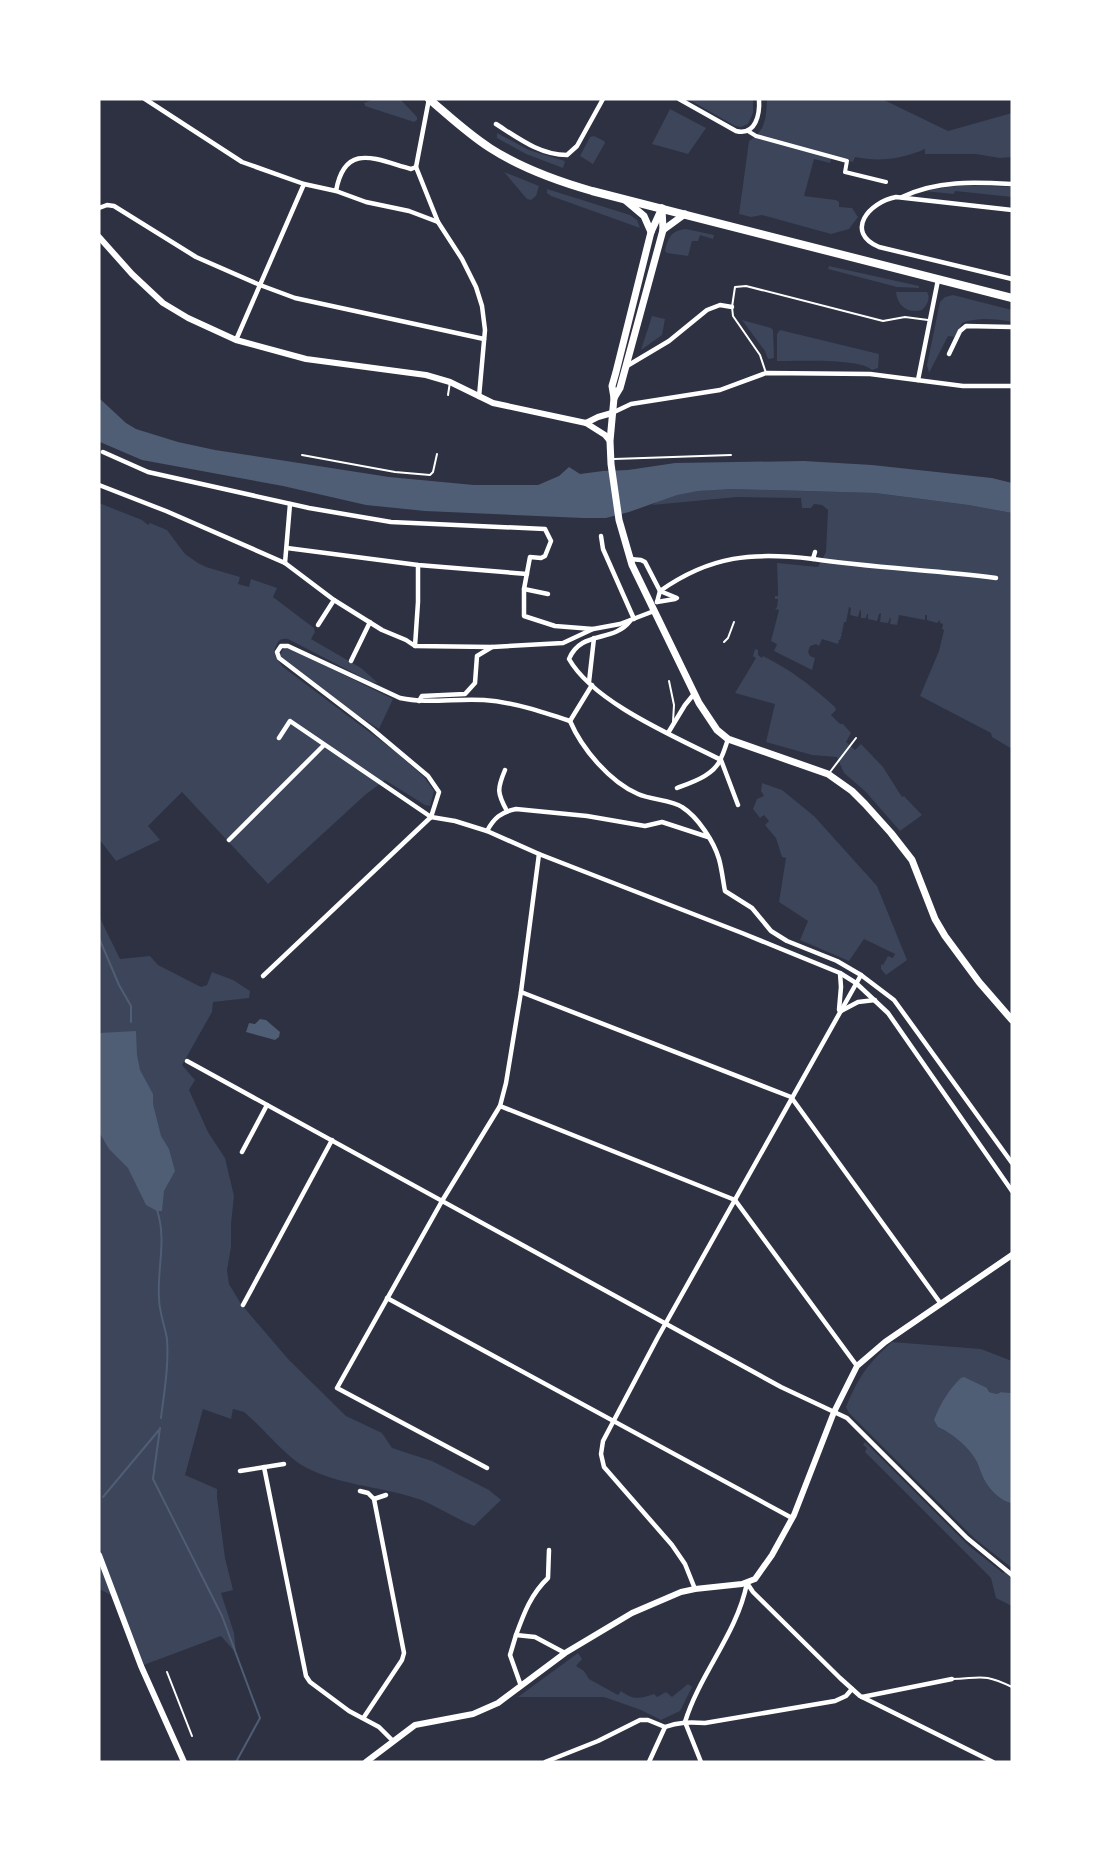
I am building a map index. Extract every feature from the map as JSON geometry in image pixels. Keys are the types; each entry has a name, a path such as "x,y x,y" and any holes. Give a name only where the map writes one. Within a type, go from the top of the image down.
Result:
{"main road":[{"path":"429,99 490,148 542,174 581,188 1012,298"},
{"path":"623,198 644,216 651,232"},
{"path":"614,398 627,366 663,230 662,208"},
{"path":"662,208 651,232 612,387 614,398 610,441 611,463 615,500 630,560 654,606 693,694 717,730 728,739 828,774 852,790 906,851 916,869 935,919 945,936 979,982 1012,1020"},
{"path":"663,230 685,214"}],"street":[{"path":"146,99 242,162 304,184 336,191 366,202 410,211 438,222"},
{"path":"429,99 416,167 438,222 462,259 476,287 482,306 484,339 479,397"},
{"path":"496,124 531,146 557,155 567,155 577,146 603,99"},
{"path":"679,99 736,131 742,132 748,131 759,117 759,99"},
{"path":"748,131 756,136 847,160 845,172 886,182"},
{"path":"336,191 341,171 348,162 355,159 374,158 411,169 416,167"},
{"path":"1012,184 954,182 921,188 902,197 879,201 866,214 863,221 864,236 871,244 1012,279"},
{"path":"236,340 304,184"},
{"path":"902,197 1012,210"},
{"path":"99,208 107,205 114,206 196,257 295,298 484,339"},
{"path":"99,237 132,274 163,303 188,318 236,340 306,359 426,375 450,382 493,403 586,423 610,441"},
{"path":"918,380 938,280"},
{"path":"627,366 669,341 707,310 720,305 732,307"},
{"path":"949,354 960,331 966,326 1012,327"},
{"path":"586,423 631,404 720,390 766,373 870,374 963,386 1012,386"},
{"path":"103,452 148,472 290,504 391,522 545,529 551,541 545,556 530,557 524,589 524,616 555,626 593,629"},
{"path":"99,485 166,511 285,563 333,600 382,630 415,646 492,647 563,643 593,629 632,620"},
{"path":"285,563 290,504"},
{"path":"601,536 603,549 632,620"},
{"path":"287,548 418,565 527,574"},
{"path":"813,559 815,552"},
{"path":"654,606 660,591 690,571 725,560 780,556 849,565 996,578"},
{"path":"630,560 645,562 660,591 677,598 654,606 632,620 623,629 585,640 573,648 569,659 591,684 639,720 721,760 738,805"},
{"path":"415,646 418,565"},
{"path":"524,589 548,594"},
{"path":"318,625 333,600"},
{"path":"351,661 370,622"},
{"path":"570,722 591,684 594,638"},
{"path":"263,976 431,817 439,792 428,776 372,729 279,658 277,652 281,646 288,646 400,698 419,701 487,700 539,711 570,722 578,740 592,757 615,778 637,794 682,806 693,817 708,837 719,858 725,891 752,908 771,931 787,941 837,961 875,984 894,1000 1012,1163"},
{"path":"419,701 422,696 465,694 475,683 477,656 492,647"},
{"path":"668,733 693,694"},
{"path":"279,738 290,721 431,817 455,821 487,831 840,974 856,983 888,1013 1012,1191"},
{"path":"677,788 702,779 721,760 728,739"},
{"path":"229,840 324,745"},
{"path":"505,770 498,787 500,798 507,811"},
{"path":"487,831 496,817 516,809 587,816 645,826 662,822 708,837"},
{"path":"487,1468 337,1388 442,1201 500,1106 521,992 539,854"},
{"path":"839,1013 840,974"},
{"path":"695,1589 685,1564 672,1545 604,1467 601,1449 614,1420 667,1323 861,975"},
{"path":"521,992 791,1097 941,1304"},
{"path":"839,1013 858,1002 875,1000"},
{"path":"187,1061 804,1399 847,1418 968,1539 1012,1575"},
{"path":"242,1152 267,1105"},
{"path":"500,1106 735,1200 857,1366"},
{"path":"243,1305 332,1140"},
{"path":"366,1762 415,1725 482,1712 498,1703 565,1653 632,1613 681,1592 747,1583 759,1574 792,1518 834,1412 857,1366 885,1342 1012,1255"},
{"path":"387,1298 792,1518"},
{"path":"240,1471 284,1464"},
{"path":"264,1467 306,1676 310,1682 349,1711 364,1717 387,1733 393,1741"},
{"path":"360,1491 374,1499 404,1657 364,1717"},
{"path":"374,1499 386,1495"},
{"path":"521,1686 510,1655 527,1606 537,1589 548,1578 549,1550"},
{"path":"99,1555 141,1666 184,1762"},
{"path":"747,1583 753,1592 862,1697 993,1762"},
{"path":"701,1762 685,1722 694,1699 737,1618 744,1602 747,1583"},
{"path":"516,1635 535,1637 565,1653"},
{"path":"862,1697 952,1679"},
{"path":"545,1762 598,1741 640,1720 648,1720 665,1727 685,1722 705,1723 842,1699 852,1689"},
{"path":"649,1762 665,1727"}],"lane":[{"path":"766,373 760,355 733,316 735,287 746,286 883,321 905,317 930,321"},
{"path":"448,395 450,382"},
{"path":"302,455 395,472 430,475 434,472 437,454"},
{"path":"611,463 731,455"},
{"path":"724,642 734,622"},
{"path":"669,681 674,705 673,722"},
{"path":"828,774 856,738"},
{"path":"167,1672 192,1736"},
{"path":"952,1679 991,1677 1012,1687"}],"shaded area":[{"path":"374,99 400,99 417,117 417,120 414,122 365,106 364,103"},
{"path":"688,99 753,99 753,113 748,124 741,127 735,126"},
{"path":"767,99 882,99 948,131 1012,113 1012,157 925,154 925,149 890,159 855,157 853,162 832,157 830,163 814,159 804,196 836,200 839,202 839,207 852,208 858,217 849,229 831,234 762,215 751,217 739,214 749,141 762,128"},
{"path":"670,109 706,128 688,154 652,144"},
{"path":"497,133 529,150 565,161 563,168 526,154 497,138"},
{"path":"594,136 605,143 593,164 580,156 590,137"},
{"path":"504,172 539,186 536,196 531,200 527,199"},
{"path":"962,185 1012,187 1012,197 955,191 954,194 924,191"},
{"path":"547,189 630,215 637,220 640,228 551,196 547,193"},
{"path":"686,229 714,235 713,239 700,235 698,241 692,241 688,256 667,253 666,246 671,235"},
{"path":"829,266 919,286 919,288 897,287 828,269"},
{"path":"896,292 927,292 927,304 922,310 908,310 901,305"},
{"path":"953,295 1012,310 1012,322 987,319 962,323 955,337 948,336 929,373 927,365 940,302 945,297"},
{"path":"652,316 665,319 662,335 641,350"},
{"path":"742,320 773,330 774,358 768,359 765,351"},
{"path":"780,330 879,354 878,368 872,370 865,366 842,362 777,361 777,334"},
{"path":"99,398 126,423 136,429 178,442 215,450 389,477 474,485 538,485 559,476 569,467 580,474 675,463 804,461 872,465 992,478 1012,483 1012,513 875,493 732,489 677,495 606,518 425,511 366,505 283,486 142,460 100,442"},
{"path":"732,489 875,493 1012,513 1012,749 992,737 991,733 920,696 939,651 944,630 940,620 937,623 927,620 927,615 925,615 925,620 899,615 897,625 890,624 891,618 888,623 880,622 881,613 877,621 868,619 868,614 866,618 861,618 861,610 858,617 850,615 851,608 849,607 838,644 822,639 819,646 816,644 810,646 808,652 815,658 812,670 774,651 777,644 771,641 779,610 775,609 778,599 775,599 775,596 778,596 777,563 818,567 826,552 828,510 822,505 814,504 811,508 802,508 801,498 737,497 652,505 680,494"},
{"path":"99,503 142,520 148,525 150,523 167,530 185,554 206,567 240,577 238,584 249,587 251,579 277,588 273,597 314,628 315,632 311,639 361,668 378,683 371,682 288,639 282,639 278,643 274,651 276,658 283,667 396,752 424,777 434,791 430,806 385,780 365,795 268,884 182,792 148,826 160,840 116,861 99,839"},
{"path":"284,648 291,649 393,699 379,729 342,705 284,661 280,655"},
{"path":"755,649 762,658 763,656 793,673 835,707 836,710 831,715 851,733 846,742 855,750 861,744 883,767 902,797 904,796 922,815 900,831 865,791 844,773 837,757 812,755 766,742 775,704 735,693 756,658 753,656"},
{"path":"762,783 782,790 814,816 877,886 907,960 886,975 881,969 881,964 883,965 888,956 893,958 895,954 864,939 849,961 800,940 808,921 779,902 786,858 782,857 776,838 765,825 769,821 764,815 760,818 753,809 757,799 764,796 761,791"},
{"path":"99,916 120,959 150,956 158,965 201,987 207,985 212,972 233,980 250,991 249,998 213,1002 212,1012 182,1065 195,1080 189,1090 208,1132 225,1158 234,1196 231,1247 227,1270 229,1284 241,1304 289,1360 346,1416 382,1433 392,1448 432,1461 489,1490 501,1500 474,1526 420,1500 331,1478 305,1467 290,1457 244,1412 233,1409 231,1419 203,1409 185,1475 217,1489 225,1558 233,1590 221,1593 234,1633 236,1653 221,1636 141,1666 115,1597 99,1589"},
{"path":"260,1019 266,1020 280,1032 279,1037 275,1040 246,1032 249,1023 255,1024"},
{"path":"136,1031 140,1070 153,1094 153,1104 161,1136 169,1149 175,1171 164,1191 162,1211 146,1205 128,1168 109,1149 99,1132 99,1033"},
{"path":"892,1342 981,1349 1012,1361 1012,1393 997,1394 989,1392 987,1388 938,1427 965,1446 977,1462 990,1488 998,1497 1012,1503 1012,1568 975,1539 849,1413 846,1407 860,1379 876,1357"},
{"path":"964,1377 987,1388 989,1392 1012,1393 1012,1503 994,1493 984,1479 977,1462 965,1446 938,1427 934,1420 949,1392"},
{"path":"865,1442 969,1546 1003,1573 1012,1577 1012,1606 996,1598 991,1578 865,1452 867,1448 863,1445"},
{"path":"578,1653 582,1659 576,1666 584,1671 589,1679 618,1695 621,1691 633,1697 641,1698 654,1694 657,1697 666,1692 672,1697 688,1684 692,1687 680,1711 661,1720 604,1697 518,1697"}],"waterway":[{"path":"99,938 119,985 131,1006 131,1022"},
{"path":"157,1210 162,1243 159,1303 167,1339 166,1379 161,1418"},
{"path":"160,1428 153,1479 222,1616 260,1718 236,1762"},
{"path":"103,1497 159,1430"}]}
